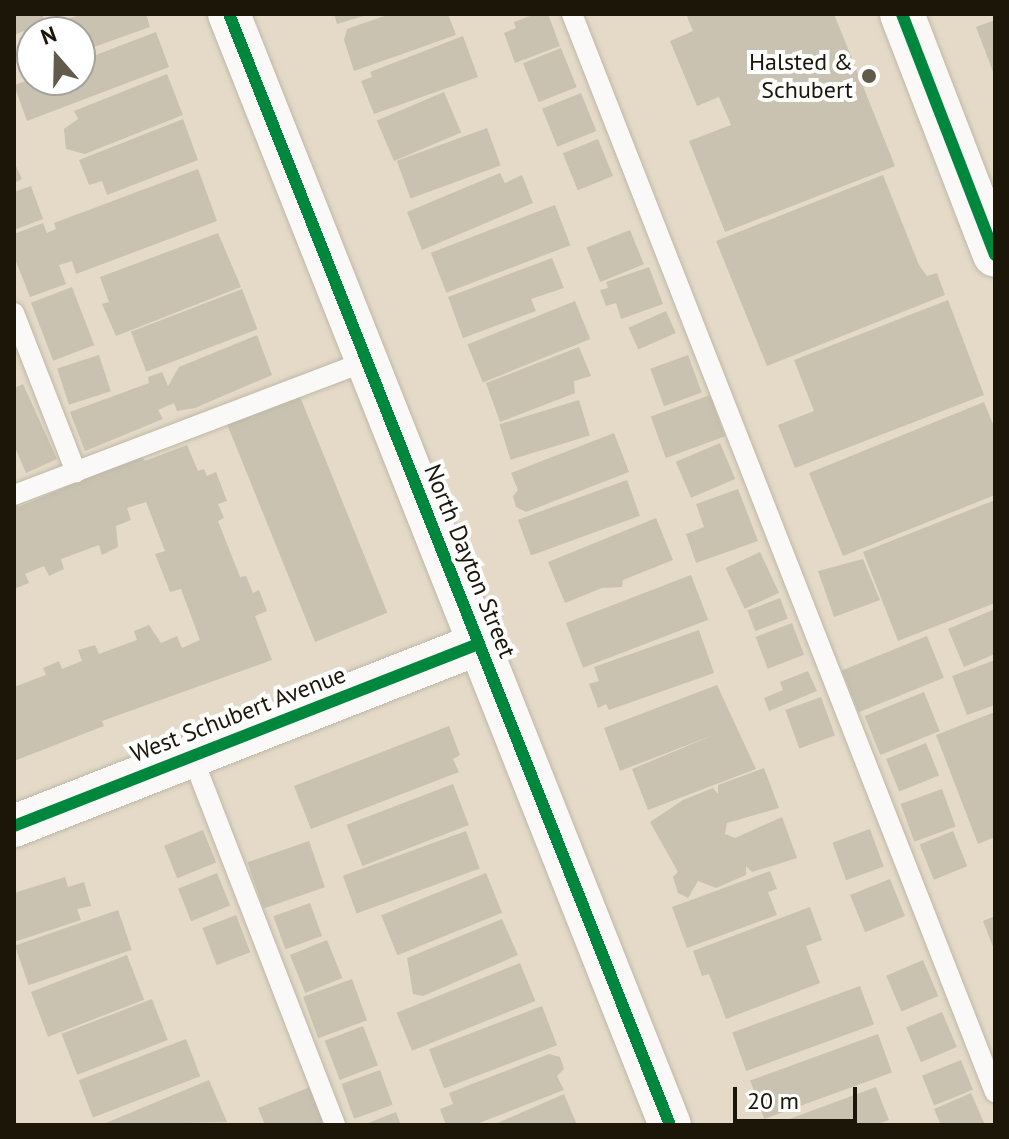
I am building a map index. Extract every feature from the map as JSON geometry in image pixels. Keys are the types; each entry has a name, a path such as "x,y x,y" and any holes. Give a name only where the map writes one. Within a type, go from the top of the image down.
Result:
{"main road":[{"path":"902,14 995,255"}],"street":[{"name":"North Dayton Street","path":"229,14 670,1125"},
{"name":"West Schubert Avenue","path":"14,826 479,644"}],"lane":[{"path":"572,14 995,1092"},
{"path":"14,313 76,472"},
{"path":"14,495 367,361"},
{"path":"192,756 335,1125"}],"building":[{"path":"14,14 42,14 16,16 14,35"},
{"path":"146,14 150,27 96,46 96,16 77,16"},
{"path":"334,14 367,14 367,15 337,24"},
{"path":"390,14 448,14 456,35 354,71 344,40 347,29"},
{"path":"535,14 548,14 560,46 515,63 504,33 516,28 514,22"},
{"path":"686,14 834,14 895,166 725,232 689,141 731,125 719,97 697,106 670,41 693,31"},
{"path":"995,20 995,77 976,27"},
{"path":"156,32 169,67 96,95 96,55"},
{"path":"463,36 478,77 374,114 361,81 372,77 370,72"},
{"path":"561,48 577,87 539,102 523,63"},
{"path":"167,74 183,115 85,154 66,149 64,129 78,119 74,111"},
{"path":"444,92 461,133 394,161 377,121"},
{"path":"581,93 596,131 557,147 542,109"},
{"path":"18,96 93,96 27,121"},
{"path":"183,119 198,160 107,195 102,181 89,185 79,160"},
{"path":"487,128 501,166 410,198 397,161"},
{"path":"598,139 613,176 578,190 563,153"},
{"path":"14,162 22,179 14,183"},
{"path":"198,169 217,221 76,274 72,261 59,265 66,284 30,297 14,256 14,234 43,223 47,233 56,229 54,223"},
{"path":"500,173 505,183 522,175 533,203 422,250 407,212"},
{"path":"883,175 919,265 927,276 937,273 945,295 767,366 716,241"},
{"path":"31,186 43,219 14,230 14,192"},
{"path":"555,205 570,245 446,293 431,253"},
{"path":"630,230 644,264 600,282 586,248"},
{"path":"218,233 241,287 116,336 102,304 109,302 100,277"},
{"path":"552,258 564,288 531,299 536,311 463,338 448,297"},
{"path":"649,267 663,304 621,319 616,303 606,306 600,290 608,288 606,282"},
{"path":"72,287 94,345 53,361 31,303"},
{"path":"242,289 257,329 146,372 131,332"},
{"path":"948,300 984,395 795,468 778,425 814,411 794,360"},
{"path":"575,301 590,339 483,382 467,344"},
{"path":"666,311 676,333 638,350 629,328"},
{"path":"257,335 272,375 195,408 177,411 174,403 158,410 163,419 85,451 70,412 149,383 148,377 162,372 168,386 179,367"},
{"path":"579,347 591,376 574,381 575,393 500,422 486,383"},
{"path":"99,355 111,391 69,405 57,369"},
{"path":"688,355 702,393 664,406 650,369"},
{"path":"23,384 57,459 26,473 14,445 14,388"},
{"path":"299,394 387,613 315,642 227,423"},
{"path":"710,395 725,436 666,458 651,417"},
{"path":"579,400 590,435 510,460 500,424"},
{"path":"984,402 995,429 995,495 843,556 809,473"},
{"path":"614,433 629,472 526,512 516,507 513,496 518,490 511,473"},
{"path":"720,443 735,479 691,498 676,462"},
{"path":"187,445 198,471 204,469 207,476 216,472 227,501 218,504 224,518 218,521 240,577 246,576 253,593 259,590 267,611 255,616 272,660 102,721 104,726 14,761 14,687 46,675 43,668 59,661 62,669 82,661 78,650 95,645 99,654 137,640 134,631 149,625 161,643 177,636 182,648 200,640 181,589 170,592 155,554 165,551 146,502 127,508 131,520 116,526 118,547 102,555 99,545 61,559 64,569 49,576 44,566 25,574 29,583 14,589 14,503 18,507 141,456 145,461"},
{"path":"627,480 640,516 531,555 518,520"},
{"path":"738,489 758,541 696,563 686,534 704,527 696,504"},
{"path":"995,500 995,603 898,641 863,552"},
{"path":"656,518 673,560 623,580 622,587 602,588 565,603 548,562"},
{"path":"760,552 779,593 745,609 726,568"},
{"path":"863,559 880,600 834,617 818,571"},
{"path":"691,575 708,620 583,668 566,623"},
{"path":"780,598 788,619 755,631 747,611"},
{"path":"995,609 995,654 964,667 948,629"},
{"path":"792,623 804,655 768,669 756,637"},
{"path":"699,630 714,673 609,710 606,704 598,708 589,684 599,681 594,667"},
{"path":"927,636 944,678 859,712 842,670"},
{"path":"995,660 995,705 967,715 952,676"},
{"path":"808,671 817,691 769,711 764,698 783,690 780,682"},
{"path":"717,685 756,769 648,810 632,769 716,734 620,771 604,728"},
{"path":"924,692 940,731 880,755 865,716"},
{"path":"821,697 835,736 799,749 785,710"},
{"path":"995,712 995,837 978,844 936,735"},
{"path":"449,726 460,755 453,759 459,772 311,829 294,786"},
{"path":"926,743 939,775 899,792 886,759"},
{"path":"764,768 779,808 727,823 725,834 735,838 782,817 797,858 752,872 746,866 746,875 716,888 698,881 688,898 678,893 673,877 678,872 650,822 683,800 713,788 718,794 718,785"},
{"path":"453,784 469,825 362,866 347,825"},
{"path":"942,789 956,827 914,842 901,804"},
{"path":"870,829 884,867 846,880 832,843"},
{"path":"203,830 216,862 177,878 164,846"},
{"path":"466,831 480,869 357,913 343,876"},
{"path":"953,831 967,866 934,880 920,844"},
{"path":"309,841 325,887 263,908 248,862"},
{"path":"770,871 777,889 768,892 777,915 687,948 672,907"},
{"path":"217,873 230,905 191,921 178,889"},
{"path":"486,873 502,913 397,955 381,915"},
{"path":"65,877 68,887 84,882 91,906 77,909 81,920 14,942 14,893"},
{"path":"890,879 905,916 865,932 850,895"},
{"path":"310,903 322,936 285,949 273,916"},
{"path":"810,907 822,940 806,946 820,983 726,1019 709,974 702,976 693,951"},
{"path":"118,910 132,950 29,985 15,945"},
{"path":"236,915 250,952 217,965 202,928"},
{"path":"995,916 995,952 983,921"},
{"path":"502,919 518,955 423,996 413,994 407,958"},
{"path":"327,940 342,978 305,993 290,955"},
{"path":"127,955 144,1000 48,1037 31,992"},
{"path":"923,960 938,996 901,1012 886,976"},
{"path":"520,963 535,1001 412,1051 397,1013"},
{"path":"352,979 367,1020 318,1038 303,997"},
{"path":"860,986 874,1025 746,1071 732,1033"},
{"path":"152,999 168,1040 77,1075 61,1034"},
{"path":"542,1006 557,1045 444,1089 429,1049"},
{"path":"942,1012 957,1047 921,1062 906,1027"},
{"path":"363,1026 378,1065 340,1080 325,1041"},
{"path":"878,1034 892,1073 764,1119 750,1081"},
{"path":"186,1039 200,1076 93,1118 79,1080"},
{"path":"549,1054 560,1057 564,1069 557,1076 564,1090 474,1125 446,1125 440,1109 453,1104 449,1093"},
{"path":"961,1060 973,1090 934,1105 922,1076"},
{"path":"380,1070 393,1105 354,1119 341,1084"},
{"path":"209,1080 227,1122 101,1125"},
{"path":"310,1087 326,1125 265,1125 258,1108"},
{"path":"876,1087 889,1120 875,1125 773,1125"},
{"path":"971,1093 985,1125 941,1125 934,1109"},
{"path":"564,1094 577,1125 493,1125"},
{"path":"396,1112 401,1125 363,1125"}],"cycle path":[{"path":"229,14 670,1125"},
{"path":"902,14 995,255"},
{"path":"14,826 479,644"}],"place":[{"name":"Halsted & Schubert","path":"869,76"}]}
